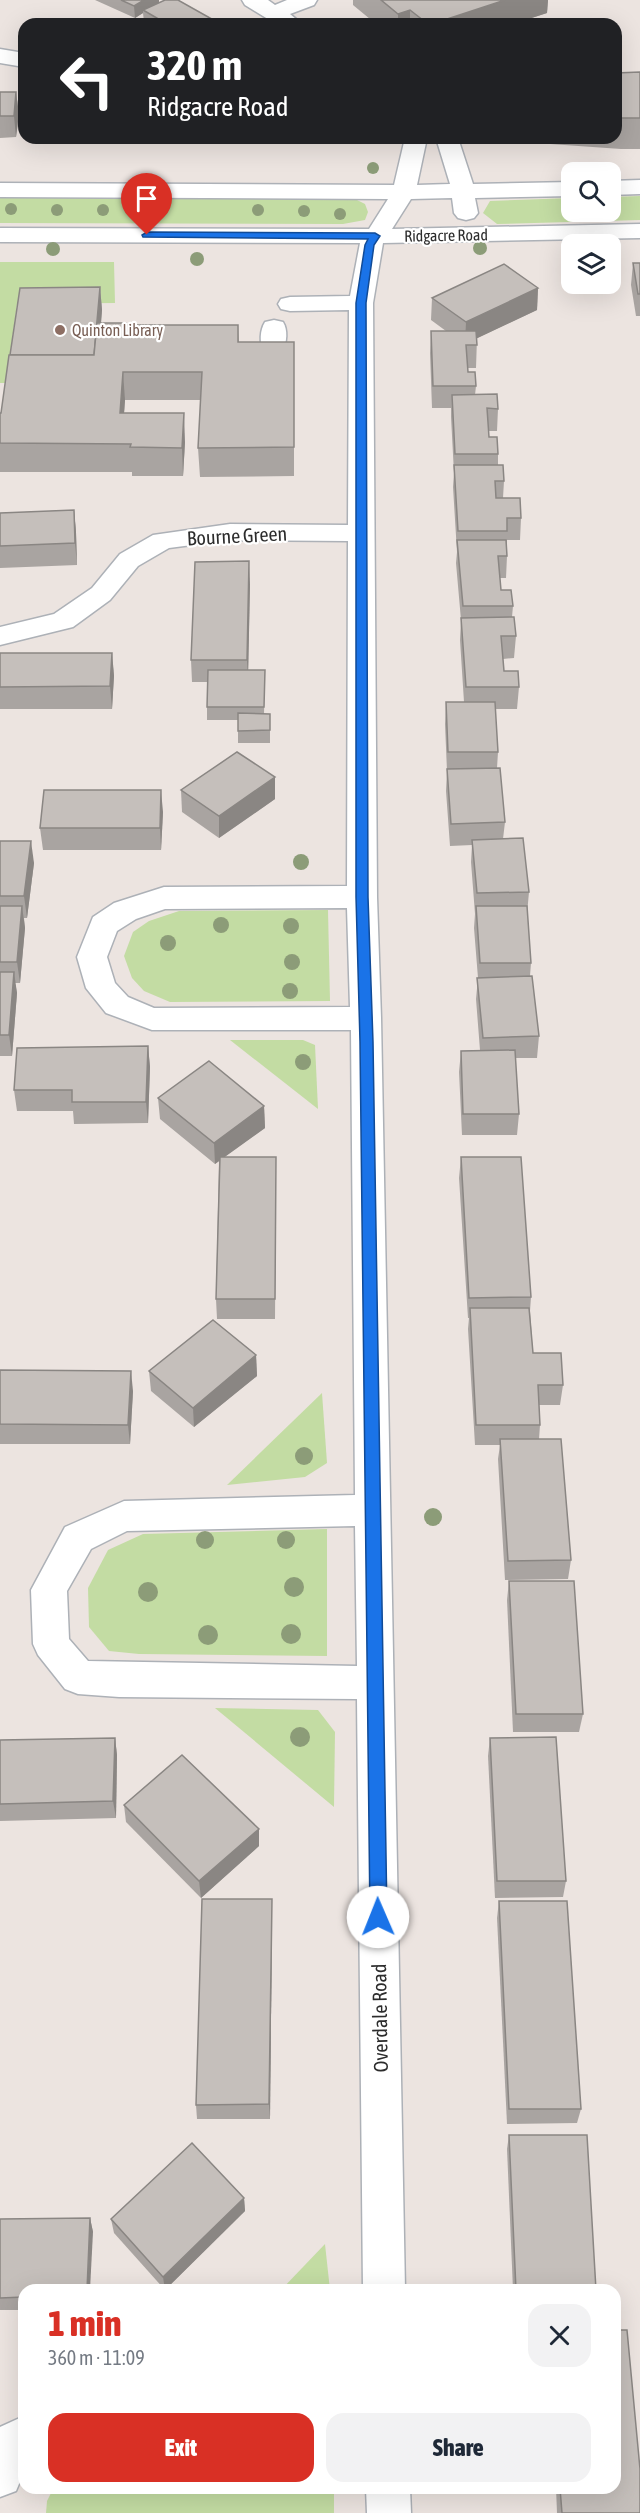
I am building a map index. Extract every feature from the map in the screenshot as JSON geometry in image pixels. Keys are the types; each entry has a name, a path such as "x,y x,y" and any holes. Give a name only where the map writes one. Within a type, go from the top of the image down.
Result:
{"street":[{"path":"253,0 282,18 306,0"},
{"path":"0,56 18,59"},
{"path":"404,192 415,144"},
{"path":"449,144 463,192 468,235"},
{"path":"621,188 640,187"},
{"path":"0,189 404,192 561,189"},
{"name":"Overdale Road","path":"384,2284 366,1018 362,897 361,303 370,245 404,192"},
{"name":"Ridgacre Road","path":"0,235 375,236 640,231"},
{"path":"290,304 361,303"},
{"name":"Bourne Green","path":"0,636 63,621 101,594 129,560 162,541 230,532 361,533"},
{"path":"362,897 164,898 125,911 104,925 92,957 101,988 117,1005 152,1019 366,1018"},
{"path":"373,1510 124,1516 78,1538 49,1590 51,1644 78,1677 119,1680 375,1683"},
{"path":"0,2475 14,2443 18,2441"},
{"path":"388,2494 389,2513"}],"green space":[{"path":"640,196 640,220 621,221 621,197"},
{"path":"0,198 353,198 365,204 368,212 365,220 343,224 0,223"},
{"path":"561,198 561,222 568,222 497,224 483,213 490,201"},
{"path":"0,262 114,262 115,303 17,304 6,383 0,383"},
{"path":"328,910 330,1001 170,1002 144,991 132,978 124,956 133,932 149,921 179,911"},
{"path":"230,1040 303,1040 315,1045 318,1109"},
{"path":"322,1393 327,1463 305,1477 227,1485"},
{"path":"327,1529 327,1656 139,1654 109,1651 89,1627 88,1588 108,1550 143,1534"},
{"path":"215,1708 318,1710 335,1732 334,1807"},
{"path":"325,2244 329,2284 287,2284"},
{"path":"50,2494 334,2494 334,2513 46,2513"}],"building":[{"path":"121,0 144,0 134,6"},
{"path":"165,0 178,0 210,18 157,18 143,10"},
{"path":"381,0 505,0 450,18 420,18 410,10 398,14"},
{"path":"640,72 640,118 622,118 622,73"},
{"path":"0,92 16,92 14,116 0,116"},
{"path":"633,263 640,263 640,294 638,294"},
{"path":"504,264 538,288 466,322 432,298"},
{"path":"100,287 94,355 10,355 20,288"},
{"path":"97,323 238,325 238,342 294,342 294,447 198,448 202,372 123,372 120,413 184,413 182,448 130,447 131,444 0,443 0,413 9,355 94,355"},
{"path":"431,331 476,331 477,345 466,345 468,372 475,372 476,386 433,386"},
{"path":"497,394 498,409 487,408 489,437 497,437 498,454 455,454 452,395"},
{"path":"454,465 503,465 504,481 495,481 496,498 520,498 521,518 507,518 507,531 458,531"},
{"path":"74,510 75,543 0,546 0,513"},
{"path":"457,540 506,540 507,556 498,556 501,590 511,590 513,606 463,606"},
{"path":"249,561 247,660 191,660 195,562"},
{"path":"514,617 516,636 501,636 504,671 518,671 519,687 466,687 461,618"},
{"path":"0,653 112,653 110,686 0,687"},
{"path":"208,670 265,670 264,707 207,707"},
{"path":"446,702 495,702 498,752 448,752"},
{"path":"238,713 270,714 270,730 238,731"},
{"path":"237,752 275,777 219,816 181,790"},
{"path":"500,768 505,822 451,824 447,769"},
{"path":"44,790 161,790 160,828 40,828"},
{"path":"523,838 529,892 477,893 472,840"},
{"path":"0,841 31,841 24,896 0,896"},
{"path":"0,906 22,906 17,962 0,962"},
{"path":"476,906 527,906 531,963 480,963"},
{"path":"0,972 14,972 9,1035 0,1035"},
{"path":"532,976 539,1036 483,1038 477,978"},
{"path":"148,1046 146,1102 72,1102 72,1090 14,1090 17,1048"},
{"path":"515,1050 519,1114 463,1114 461,1051"},
{"path":"209,1061 264,1106 214,1143 158,1098"},
{"path":"220,1157 276,1157 275,1299 216,1299"},
{"path":"461,1157 521,1157 531,1297 469,1298"},
{"path":"470,1308 529,1308 533,1353 561,1353 563,1385 538,1385 540,1425 476,1425"},
{"path":"213,1320 256,1355 193,1408 149,1371"},
{"path":"0,1370 131,1371 128,1425 0,1424"},
{"path":"500,1439 561,1439 571,1560 508,1561"},
{"path":"509,1581 574,1581 583,1714 516,1714"},
{"path":"556,1737 566,1881 497,1881 490,1738"},
{"path":"115,1738 113,1801 0,1804 0,1740"},
{"path":"182,1755 259,1829 199,1881 124,1805"},
{"path":"202,1899 272,1899 269,2104 196,2105"},
{"path":"499,1901 567,1901 581,2109 509,2109"},
{"path":"509,2135 587,2135 596,2284 516,2284"},
{"path":"192,2143 244,2198 163,2277 111,2219"},
{"path":"90,2218 87,2284 18,2284 18,2297 0,2298 0,2219"},
{"path":"621,2330 627,2330 640,2469 640,2513 562,2513 560,2494 621,2494"}],"place":[{"name":"Quinton Library","path":"60,330"}],"route":[{"path":"147,235 375,236 370,245 361,303 362,897 378,1917"}]}
